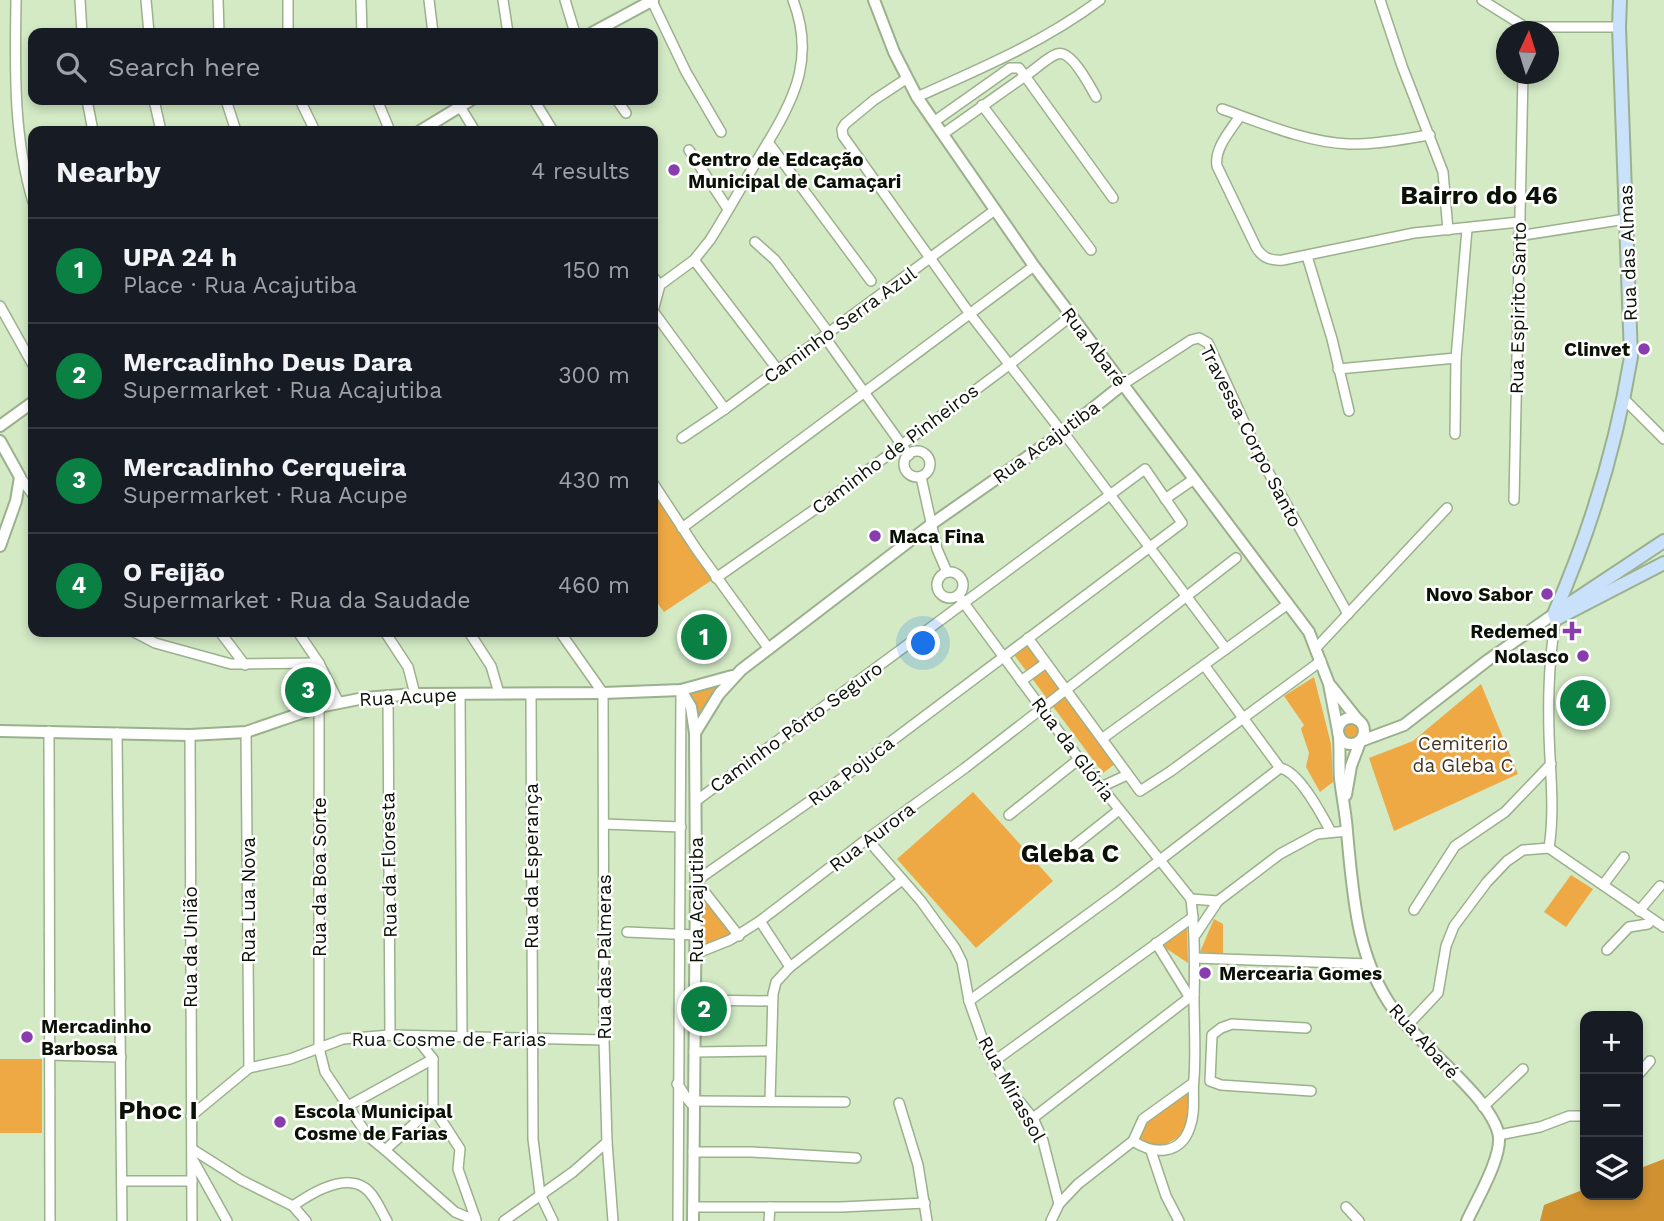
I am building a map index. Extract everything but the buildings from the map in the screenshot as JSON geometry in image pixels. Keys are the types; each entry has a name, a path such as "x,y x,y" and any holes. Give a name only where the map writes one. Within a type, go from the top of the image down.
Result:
{"main road":[{"name":"Rua das Almas","path":"1555,617 1594,514 1624,400 1632,357 1620,0"},
{"path":"1555,617 1664,541"},
{"path":"1555,617 1664,563"}],"street":[{"path":"16,0 15,104 28,179"},
{"path":"80,0 82,28"},
{"path":"146,0 149,28"},
{"path":"218,0 219,28"},
{"path":"288,0 288,28"},
{"path":"361,0 362,28"},
{"path":"429,0 432,28"},
{"path":"503,0 507,28"},
{"path":"565,0 573,28"},
{"path":"658,292 660,285 694,260 710,240 789,105 799,79 803,36 793,0"},
{"name":"Rua Abaré","path":"874,0 906,79 917,97 1034,266 1308,632 1329,684 1338,734 1340,779 1354,902 1369,964 1388,1000 1407,1026 1483,1107 1499,1135"},
{"path":"917,97 1034,43 1073,21 1100,0"},
{"path":"1380,0 1443,172 1448,230"},
{"path":"1482,0 1513,21"},
{"path":"602,28 653,1 686,72 721,132"},
{"path":"1559,28 1619,27"},
{"path":"943,134 1058,54 1071,58 1096,97"},
{"path":"934,121 1010,68 1019,68 1114,198"},
{"path":"906,79 851,118 844,127 843,136 970,314 1111,495 1226,649"},
{"name":"Rua Espirito Santo","path":"1514,500 1523,84"},
{"path":"88,105 92,126"},
{"path":"155,105 160,126"},
{"path":"228,105 234,126"},
{"path":"302,105 313,126"},
{"path":"379,105 388,126"},
{"path":"428,126 455,105"},
{"path":"459,105 472,126"},
{"path":"537,105 550,126"},
{"path":"620,105 626,113"},
{"path":"982,105 1091,250"},
{"path":"1222,109 1280,130 1345,144 1430,135"},
{"path":"1240,116 1216,157 1217,166 1262,256 1278,261 1380,239 1519,222"},
{"path":"768,142 871,281"},
{"path":"689,150 728,209"},
{"name":"Caminho Serra Azul","path":"682,438 726,409 995,210"},
{"path":"1518,236 1626,219"},
{"path":"1455,434 1456,358 1467,229"},
{"path":"755,242 775,260 909,455"},
{"path":"1307,256 1332,338 1349,411"},
{"path":"694,260 778,370"},
{"path":"682,528 1034,266"},
{"path":"0,306 28,356"},
{"name":"Caminho de Pinheiros","path":"716,578 771,541 1071,316"},
{"path":"658,318 726,409"},
{"name":"Travessa Corpo Santo","path":"1122,385 1191,340 1199,338 1208,343 1261,459 1348,614"},
{"path":"1338,369 1456,358"},
{"name":"Rua Acajutiba","path":"693,1221 695,733 734,675 933,523 1062,432 1122,385"},
{"path":"1624,400 1662,434"},
{"path":"0,426 28,406"},
{"path":"0,441 28,488"},
{"path":"918,452 927,456 929,470 921,477 912,476 905,468 909,455 918,452"},
{"name":"Caminho Pôrto Seguro","path":"696,801 961,599 1145,469 1165,499"},
{"path":"0,546 16,500 20,477"},
{"path":"921,477 937,549 947,572"},
{"path":"1165,499 1194,479"},
{"path":"658,491 716,578 769,649"},
{"name":"Rua Pojuca","path":"696,881 801,808 1182,523 1165,499"},
{"path":"1316,648 1447,508"},
{"name":"Rua Aurora","path":"695,954 739,936 760,921 1042,709 1236,558"},
{"path":"947,572 956,573 962,579 961,599 945,597 939,590 939,577 947,572"},
{"name":"Rua da Glória","path":"961,599 1079,759 1191,900"},
{"path":"1103,738 1288,604"},
{"path":"1398,728 1383,728 1347,719 1341,723 1338,734 1348,744 1398,728 1535,628 1555,617"},
{"path":"1549,848 1553,820 1550,684 1555,617"},
{"path":"144,637 204,658 245,665 319,663"},
{"path":"224,637 245,665"},
{"path":"301,637 319,663 338,701"},
{"path":"388,637 408,667 415,694"},
{"path":"472,637 491,666 499,693"},
{"path":"564,637 603,693"},
{"path":"1028,638 1103,738 1137,790 1145,790 1321,661"},
{"path":"1021,681 1046,663"},
{"path":"1204,665 1280,768 1288,770 1297,779 1331,832"},
{"name":"Rua Acupe","path":"0,731 190,735 246,732 338,701 388,695 681,690 734,675"},
{"name":"Rua Abaré","path":"1329,684 1360,721"},
{"path":"681,690 691,707 695,733"},
{"path":"678,1221 681,690"},
{"name":"Rua das Palmeras","path":"603,693 604,1040 613,1221"},
{"path":"460,694 462,1036"},
{"name":"Rua da Esperança","path":"531,694 533,1139 540,1194 553,1221"},
{"name":"Rua da Floresta","path":"388,695 390,1035"},
{"name":"Rua da Boa Sorte","path":"319,707 319,1048 325,1072 368,1136 455,1212 476,1219"},
{"path":"1360,721 1365,732 1360,741"},
{"path":"49,731 50,1221"},
{"name":"Rua Lua Nova","path":"246,732 249,1068"},
{"path":"117,733 122,1221"},
{"name":"Rua da União","path":"190,735 192,1221"},
{"name":"Rua Abaré","path":"1344,805 1351,766 1360,741"},
{"path":"1009,815 1079,759"},
{"path":"1414,910 1455,846 1505,812 1551,764"},
{"path":"970,1001 1160,861 1280,768"},
{"path":"1101,787 1126,775"},
{"path":"1061,856 1119,810"},
{"path":"604,824 681,827"},
{"path":"1195,935 1218,901 1300,842 1317,834 1347,831"},
{"name":"Rua Mirassol","path":"867,839 937,922 955,948 962,962 970,1001 993,1062 1033,1118 1043,1141 1059,1204"},
{"path":"1407,1026 1437,993 1449,937 1477,894 1516,854 1528,848 1549,848 1664,928"},
{"path":"1603,886 1624,857"},
{"path":"770,1101 772,1001 776,982 790,967 902,880"},
{"path":"696,881 739,936"},
{"path":"1639,911 1660,886"},
{"path":"1133,1141 1151,1151 1171,1148 1187,1134 1195,1104 1192,996 1195,935 1191,900 1218,901"},
{"path":"993,1062 1193,917"},
{"path":"1607,950 1629,927 1648,924 1652,919"},
{"path":"760,921 790,967"},
{"path":"627,932 695,934"},
{"path":"1156,943 1192,996"},
{"path":"1195,958 1369,964"},
{"path":"1033,1118 1192,996"},
{"path":"695,1000 772,1001"},
{"path":"1306,1028 1225,1026 1213,1033 1210,1081 1311,1091"},
{"name":"Rua Cosme de Farias","path":"191,1116 249,1068 290,1059 343,1039 390,1035 604,1040"},
{"path":"415,1036 433,1059 433,1107 460,1149 458,1169 476,1219"},
{"path":"694,1052 770,1051"},
{"path":"1195,1053 1212,1054"},
{"path":"49,1055 121,1057"},
{"path":"348,1106 433,1059"},
{"path":"1639,1074 1650,1061"},
{"path":"1483,1107 1523,1069"},
{"path":"1051,1221 1059,1204 1084,1178 1133,1141 1143,1119 1193,1083"},
{"path":"677,1084 685,1091 688,1102 694,1103 845,1102"},
{"path":"899,1103 918,1165 927,1221"},
{"path":"385,1150 433,1107"},
{"path":"1467,1221 1498,1150 1499,1135 1540,1127 1569,1116 1580,1116"},
{"path":"504,1221 573,1172 607,1142"},
{"path":"1151,1151 1163,1188 1179,1221"},
{"path":"693,1152 752,1152 856,1158"},
{"path":"192,1154 293,1206 306,1221"},
{"path":"192,1154 227,1221"},
{"path":"122,1181 192,1181"},
{"path":"293,1206 307,1196 334,1185 355,1184 366,1189 387,1221"},
{"path":"693,1207 925,1203"},
{"path":"769,1221 770,1207"},
{"path":"1346,1208 1359,1221"}],"green space":[{"path":"658,499 712,580 664,612 658,604"},
{"path":"1026,642 1119,761 1103,773 1012,652"},
{"path":"1314,677 1331,744 1333,782 1320,792 1306,767 1309,753 1301,729 1304,725 1284,696"},
{"path":"728,679 696,730 686,691"},
{"name":"Cemiterio da Gleba C","path":"1481,684 1518,774 1394,831 1369,758 1413,741"},
{"path":"1352,719 1360,723 1364,731 1360,739 1352,743 1344,739 1340,731 1344,723"},
{"path":"973,792 1053,881 976,948 897,859"},
{"path":"1571,875 1593,889 1566,927 1544,912"},
{"path":"696,882 738,932 696,953"},
{"path":"1214,919 1223,924 1223,954 1200,952"},
{"path":"1187,926 1188,963 1161,945"},
{"path":"0,1059 42,1059 42,1133 0,1133"},
{"path":"1195,1080 1186,1133 1148,1154 1139,1139 1141,1122"}],"shaded area":[{"path":"1664,1159 1664,1221 1540,1221 1544,1205 1580,1191 1580,1200 1643,1200 1643,1167"}],"place":[{"name":"Centro de Edcação Municipal de Camaçari","path":"674,170"},
{"name":"Clinvet","path":"1644,349"},
{"name":"Maca Fina","path":"875,536"},
{"name":"Novo Sabor","path":"1547,594"},
{"name":"Redemed","path":"1572,631"},
{"name":"UPA 24 h","path":"704,637"},
{"name":"Nolasco","path":"1583,656"},
{"name":"Mercadinho Cerqueira","path":"308,690"},
{"name":"O Feijão","path":"1583,703"},
{"name":"Mercearia Gomes","path":"1205,973"},
{"name":"Mercadinho Deus Dara","path":"704,1009"},
{"name":"Mercadinho Barbosa","path":"27,1037"},
{"name":"Escola Municipal Cosme de Farias","path":"280,1122"}],"district":[{"name":"Bairro do 46","path":"1479,195"},
{"name":"Gleba C","path":"1070,853"},
{"name":"Phoc I","path":"158,1110"}]}
